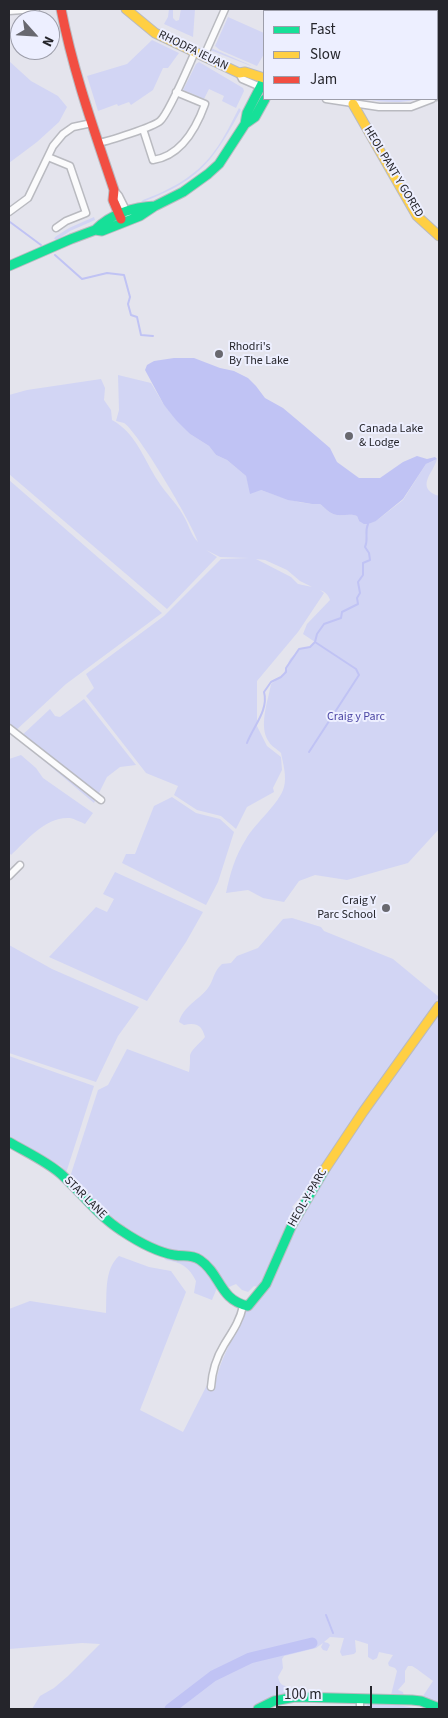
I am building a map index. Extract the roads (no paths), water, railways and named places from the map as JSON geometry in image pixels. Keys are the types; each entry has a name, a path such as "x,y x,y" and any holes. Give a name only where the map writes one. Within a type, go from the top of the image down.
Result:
{"street":[{"path":"9,11 36,9"},
{"path":"61,9 68,44 114,190 113,200 125,217"},
{"name":"RHODFA IEUAN","path":"126,9 155,33 239,73 245,72 263,83"},
{"path":"204,56 225,9"},
{"path":"98,143 160,122 195,52"},
{"path":"245,124 247,113 263,83"},
{"path":"143,129 153,160 167,157 191,135 205,104 176,92"},
{"path":"9,266 95,230 102,231 147,205 155,206 183,192 219,164 245,124 255,116 264,100"},
{"path":"331,100 378,107 411,107 429,100"},
{"name":"HEOL PANT Y GORED","path":"353,104 417,216 439,236"},
{"path":"9,212 28,198 53,146 62,134 73,127 92,123"},
{"path":"48,157 70,166 86,212 56,228"},
{"path":"9,728 101,800"},
{"path":"9,876 20,865"},
{"name":"HEOL-Y-PARC","path":"243,1306 248,1306 254,1301 266,1284 292,1225 315,1184 362,1112 439,1006"},
{"name":"STAR LANE","path":"9,1142 60,1173 100,1215 122,1231 142,1242 176,1255 193,1256 208,1266 229,1298 234,1303 243,1306"},
{"path":"211,1387 218,1356 240,1317 243,1306"},
{"path":"258,1709 283,1698 302,1697 360,1704 412,1700 421,1701 439,1708"}],"waterway":[{"path":"10,222 41,245"},
{"path":"55,255 82,279 107,273 124,275 130,297 128,304 131,315 137,317 141,335 153,336"},
{"path":"247,743 262,712 265,699 264,692 271,682 286,672 286,668 299,649 310,647 315,642 317,634 324,624 341,618 342,612 358,604 357,598 360,593 358,582 363,575 363,563 370,560 369,553 365,547 368,524"},
{"path":"309,752 359,675 356,669 315,642"},
{"path":"326,1615 333,1633"},
{"path":"170,1709 213,1676 250,1658 312,1643"}],"place":[{"name":"Rhodri's By The Lake","path":"219,354"},
{"name":"Canada Lake & Lodge","path":"349,436"},
{"name":"Craig Y Parc School","path":"386,908"}],"park label":[{"name":"Craig y Parc","path":"356,717"}]}
